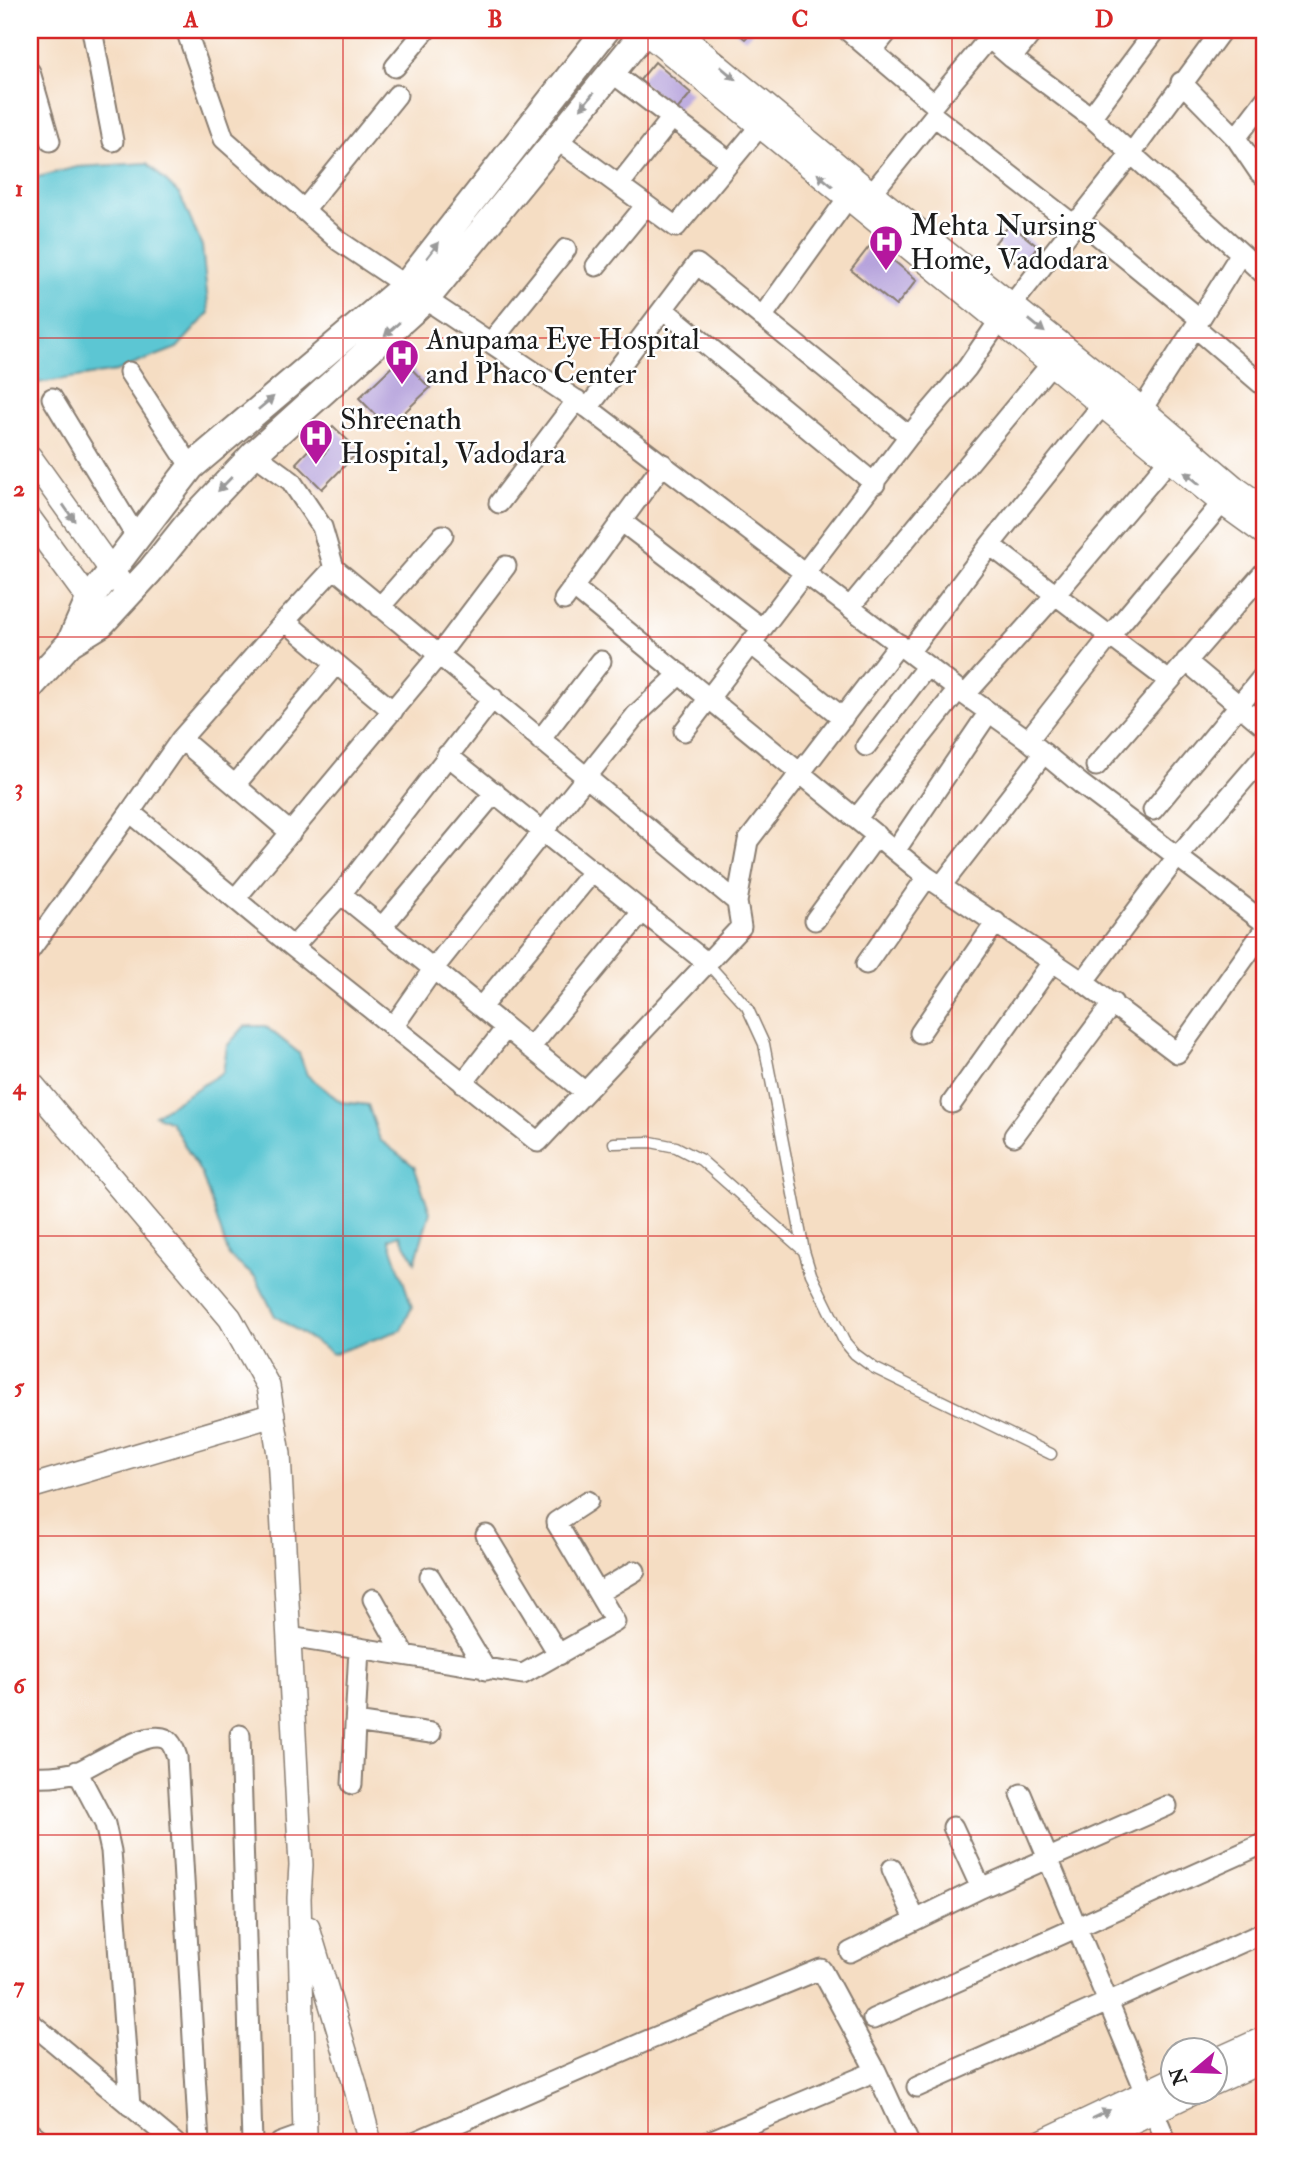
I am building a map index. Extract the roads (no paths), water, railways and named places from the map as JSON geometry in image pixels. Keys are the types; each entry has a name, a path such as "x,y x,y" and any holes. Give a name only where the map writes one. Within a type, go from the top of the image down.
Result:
{"main road":[{"path":"30,687 97,610 111,572 191,467 416,291 606,30"},
{"path":"97,610 129,593 186,526 254,454 416,291 556,139 645,30"}],"street":[{"path":"92,30 113,141"},
{"path":"186,30 224,139 339,242 582,404 663,464 806,572 962,693 1028,740 1177,857 1264,921 1177,1053 1113,1003 934,881 680,674 568,593 663,464"},
{"path":"395,66 426,30"},
{"path":"645,30 760,127 860,200 1136,418 1234,487 1259,510 1265,534"},
{"path":"675,30 860,200"},
{"path":"847,30 934,104 989,38 1023,44"},
{"path":"872,51 889,30"},
{"path":"1006,30 1023,44 1091,117 1241,253 1264,270"},
{"path":"1091,117 1156,30"},
{"path":"684,731 909,436 967,368 1005,313 1131,154 1181,82 1222,30"},
{"path":"30,72 50,141"},
{"path":"611,72 729,161"},
{"path":"1181,82 1236,138 1263,171"},
{"path":"304,210 397,94"},
{"path":"1236,138 1265,100"},
{"path":"762,317 934,116 1076,222 1198,323 1265,387"},
{"path":"619,185 672,118"},
{"path":"556,139 676,227 760,127"},
{"path":"596,266 646,205"},
{"path":"491,342 566,249"},
{"path":"1136,418 1241,253"},
{"path":"499,503 663,309 697,264 909,436"},
{"path":"663,309 875,484"},
{"path":"1005,313 1051,365 1103,404 1136,418 1169,460 1222,503 1259,510"},
{"path":"850,607 1051,365"},
{"path":"129,372 191,467"},
{"path":"52,398 137,538"},
{"path":"130,812 293,947 538,1142 741,927 737,902 748,841 843,718 990,545 1103,404"},
{"path":"254,454 291,481 322,527 334,568 737,902"},
{"path":"30,457 111,572 129,593"},
{"path":"856,819 962,693 1055,594 1169,460"},
{"path":"1028,740 1110,636 1222,503"},
{"path":"30,519 97,610"},
{"path":"621,521 755,636 843,718"},
{"path":"380,607 443,536"},
{"path":"990,545 1169,681"},
{"path":"235,899 394,711 506,566"},
{"path":"30,950 181,739 334,568"},
{"path":"1096,766 1265,572"},
{"path":"285,621 394,711"},
{"path":"540,740 601,661"},
{"path":"1186,662 1265,727"},
{"path":"234,785 336,664"},
{"path":"866,746 927,666"},
{"path":"393,1027 434,968 636,715 680,674"},
{"path":"1153,810 1265,674"},
{"path":"293,947 341,894 493,698"},
{"path":"895,851 989,712"},
{"path":"181,739 291,833"},
{"path":"866,964 1044,753"},
{"path":"447,755 707,963"},
{"path":"1083,982 1177,857 1265,755"},
{"path":"382,927 495,792"},
{"path":"816,920 877,835"},
{"path":"481,1007 593,871"},
{"path":"341,894 585,1092"},
{"path":"530,1048 643,911"},
{"path":"920,1032 996,922"},
{"path":"952,1103 1053,961"},
{"path":"1014,1136 1113,1003"},
{"path":"463,1083 506,1028"},
{"path":"30,1082 230,1318 268,1386 279,1454 302,1865 299,1898 304,2138 280,2143"},
{"path":"30,1487 273,1415"},
{"path":"289,1637 523,1674 615,1622 556,1522 588,1501"},
{"path":"486,1535 559,1655"},
{"path":"598,1593 635,1571"},
{"path":"430,1577 486,1670"},
{"path":"373,1599 404,1654"},
{"path":"352,1784 359,1648"},
{"path":"355,1723 431,1733"},
{"path":"240,1735 252,2143"},
{"path":"30,1776 48,1777 77,1771 139,1741 154,1737 166,1739 173,1745 177,1757 199,2143"},
{"path":"77,1771 105,1824 111,1851 130,2106"},
{"path":"1021,1794 1167,2143"},
{"path":"849,1952 981,1888 1167,1806"},
{"path":"953,1827 981,1888"},
{"path":"873,2020 1265,1843"},
{"path":"892,1869 915,1919"},
{"path":"299,1898 355,2081 370,2143"},
{"path":"918,2087 1265,1933"},
{"path":"412,2143 651,2039 821,1969 876,2071 909,2143"},
{"path":"30,2022 174,2143"},
{"path":"1228,2055 1265,2038"},
{"path":"1228,2077 1265,2060"},
{"path":"705,2143 876,2071"},
{"path":"1087,2143 1158,2094"},
{"path":"1040,2143 1158,2100"},
{"path":"30,2133 44,2143"}],"lane":[{"path":"707,963 747,1006 764,1044 804,1251 819,1293 844,1341 855,1354 874,1368 1051,1454"},
{"path":"614,1143 651,1142 676,1147 701,1160 804,1251"}],"water":[{"path":"147,163 180,195 202,246 209,313 177,348 117,371 38,383 30,368 30,179 77,167"},
{"path":"245,1026 265,1026 299,1053 307,1075 341,1102 368,1105 380,1140 414,1166 430,1212 415,1262 400,1235 389,1239 412,1307 401,1330 333,1354 275,1316 256,1278 229,1256 202,1175 171,1122 155,1115 223,1072 227,1046"}],"place":[{"name":"Mehta Nursing Home, Vadodara","path":"886,272"},
{"name":"Anupama Eye Hospital and Phaco Center","path":"402,386"},
{"name":"Shreenath Hospital, Vadodara","path":"316,466"}]}
